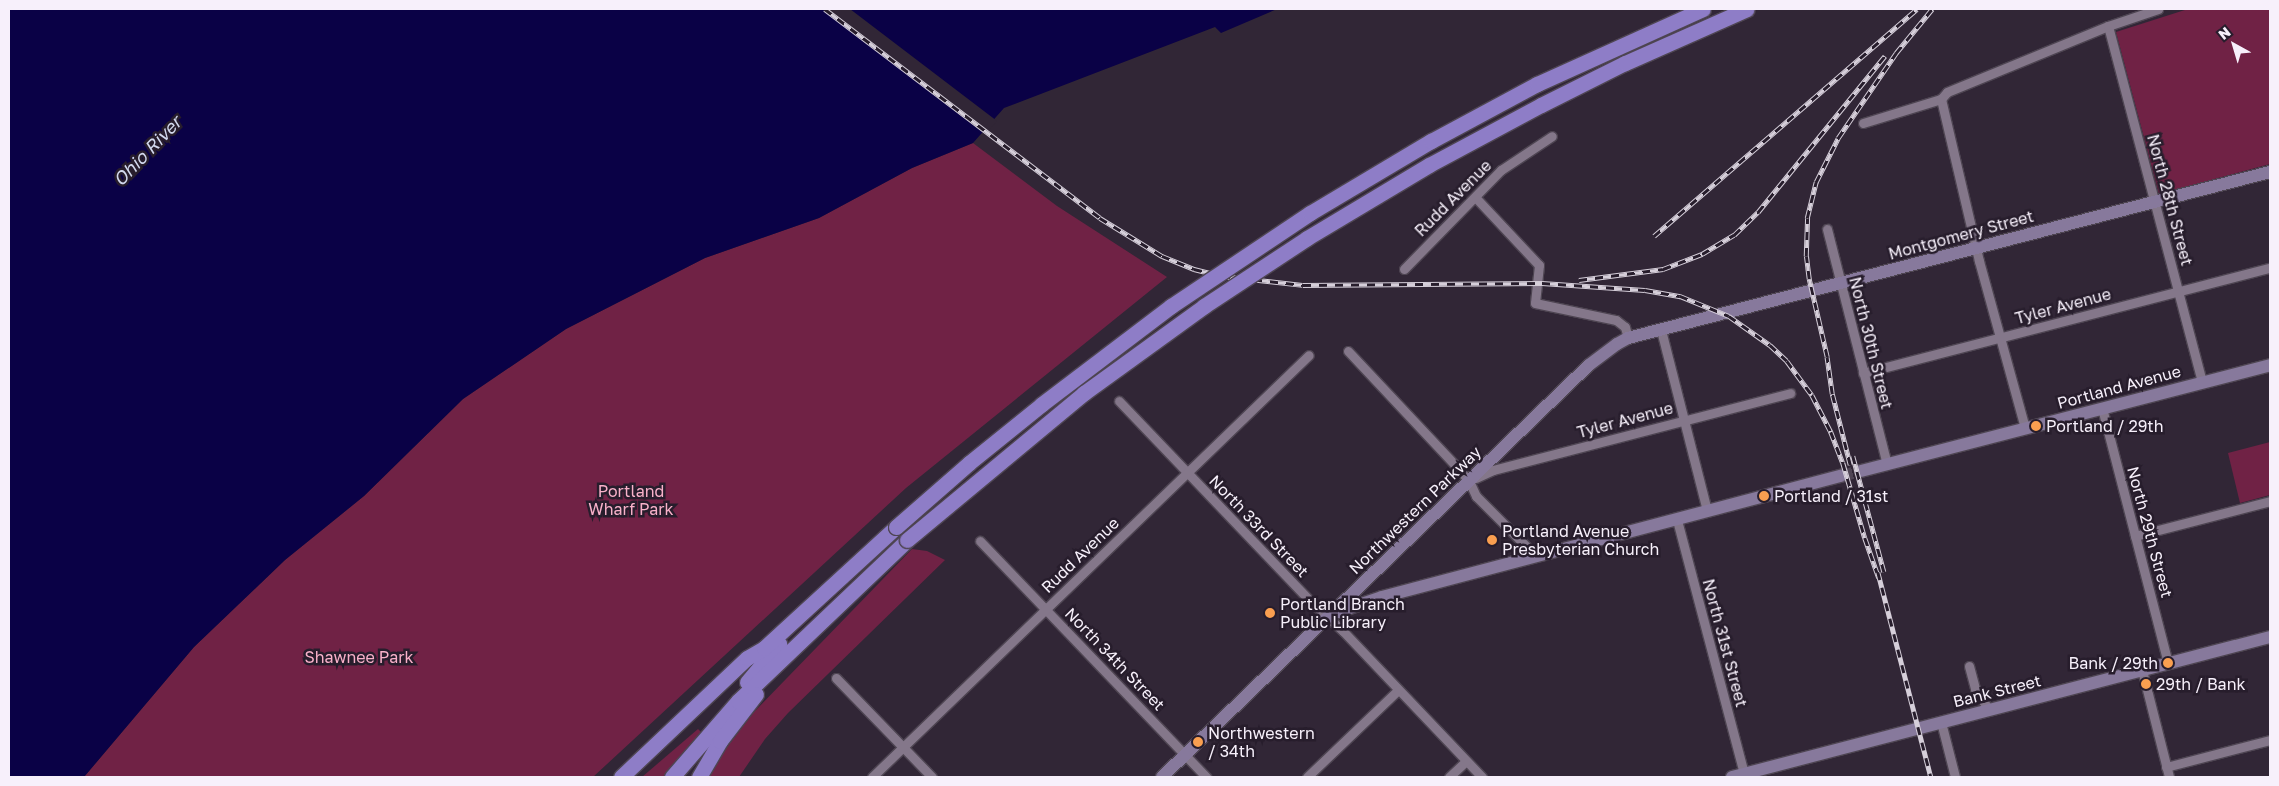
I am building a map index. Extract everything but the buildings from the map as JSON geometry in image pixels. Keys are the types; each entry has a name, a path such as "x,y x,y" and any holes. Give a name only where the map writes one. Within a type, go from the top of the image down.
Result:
{"highway":[{"path":"621,777 747,658 764,648 969,463 1163,311 1310,213 1431,141 1537,84 1703,9"},
{"path":"672,777 724,715 907,540 1084,393 1197,311 1307,238 1428,165 1625,63 1747,9"},
{"path":"667,777 816,601"},
{"path":"634,777 753,665 764,648"},
{"path":"699,777 725,736 783,660"}],"street":[{"path":"1863,123 1941,99 1947,92 2108,26 2158,9"},
{"name":"North 28th Street","path":"2108,26 2202,382"},
{"path":"1941,99 1976,248 2025,428"},
{"name":"Rudd Avenue","path":"1404,269 1476,198 1501,170 1552,136"},
{"name":"Montgomery Street","path":"1661,330 2270,172"},
{"path":"1476,198 1539,265 1535,303 1616,320 1624,328 1628,338"},
{"name":"North 30th Street","path":"1827,229 1887,464"},
{"name":"Tyler Avenue","path":"1863,373 2270,268"},
{"path":"1661,330 1708,511"},
{"name":"Northwestern Parkway","path":"1162,777 1589,365 1610,348 1628,338 1661,330"},
{"path":"1348,352 1469,481 1476,496 1536,556"},
{"name":"Rudd Avenue","path":"872,777 1310,355"},
{"name":"Portland Avenue","path":"1861,472 2270,364"},
{"name":"Tyler Avenue","path":"1469,481 1493,470 1790,393"},
{"name":"North 33rd Street","path":"1119,402 1312,603 1329,616 1482,777"},
{"name":"North 29th Street","path":"2102,408 2168,663"},
{"path":"1329,616 1360,603 1840,476"},
{"path":"2135,536 2270,501"},
{"name":"North 31st Street","path":"1677,520 1738,776"},
{"name":"North 34th Street","path":"980,541 1206,777"},
{"name":"Bank Street","path":"1738,776 2270,637"},
{"path":"1969,666 1975,689 1989,710"},
{"path":"2142,670 2169,777"},
{"path":"836,678 932,777"},
{"path":"1308,777 1398,690"},
{"path":"1941,722 1955,777"},
{"path":"2166,766 2270,740"},
{"path":"1449,777 1466,761"}],"green space":[{"path":"2188,9 2270,9 2270,164 2159,194 2116,32"},
{"name":"Portland Wharf Park","path":"973,143 1057,206 1167,277 906,488 593,777 84,777 194,647 285,560 364,496 463,399 566,329 705,258 819,218 912,168"},
{"path":"2270,442 2270,495 2240,503 2228,453"},
{"path":"912,549 927,551 945,560 788,713 765,739 739,777 704,777 754,712"},
{"path":"698,729 701,732 665,777 642,777"}],"water":[{"name":"Ohio River","path":"9,9 1277,9 1221,33 1215,27 1004,108 973,143 912,168 819,218 705,258 566,329 463,399 364,496 285,560 194,647 84,777 9,777"}],"pier":[{"path":"822,9 850,9 997,121 985,134"}],"tunnel":[{"path":"1841,476 1861,471"}],"railway":[{"path":"825,9 1100,218 1162,256 1194,269 1222,276 1303,285 1542,283 1645,290 1680,296 1729,316 1770,345 1787,361 1812,395 1831,432 1843,463 1879,578"},
{"path":"1654,236 1917,9"},
{"path":"1850,465 1832,394 1827,357 1809,279 1806,256 1807,218 1816,182 1838,138 1896,53 1932,9"},
{"path":"1579,280 1663,269 1702,254 1734,235 1758,212 1885,56"},
{"path":"1853,456 1884,572"},
{"path":"1878,572 1931,777"}],"place":[{"name":"Portland / 29th","path":"2036,426"},
{"name":"Portland / 31st","path":"1764,496"},
{"name":"Portland Avenue Presbyterian Church","path":"1492,540"},
{"name":"Portland Branch Public Library","path":"1270,613"},
{"name":"Bank / 29th","path":"2168,663"},
{"name":"29th / Bank","path":"2146,684"},
{"name":"Northwestern / 34th","path":"1198,742"}],"park label":[{"name":"Shawnee Park","path":"359,657"}]}
